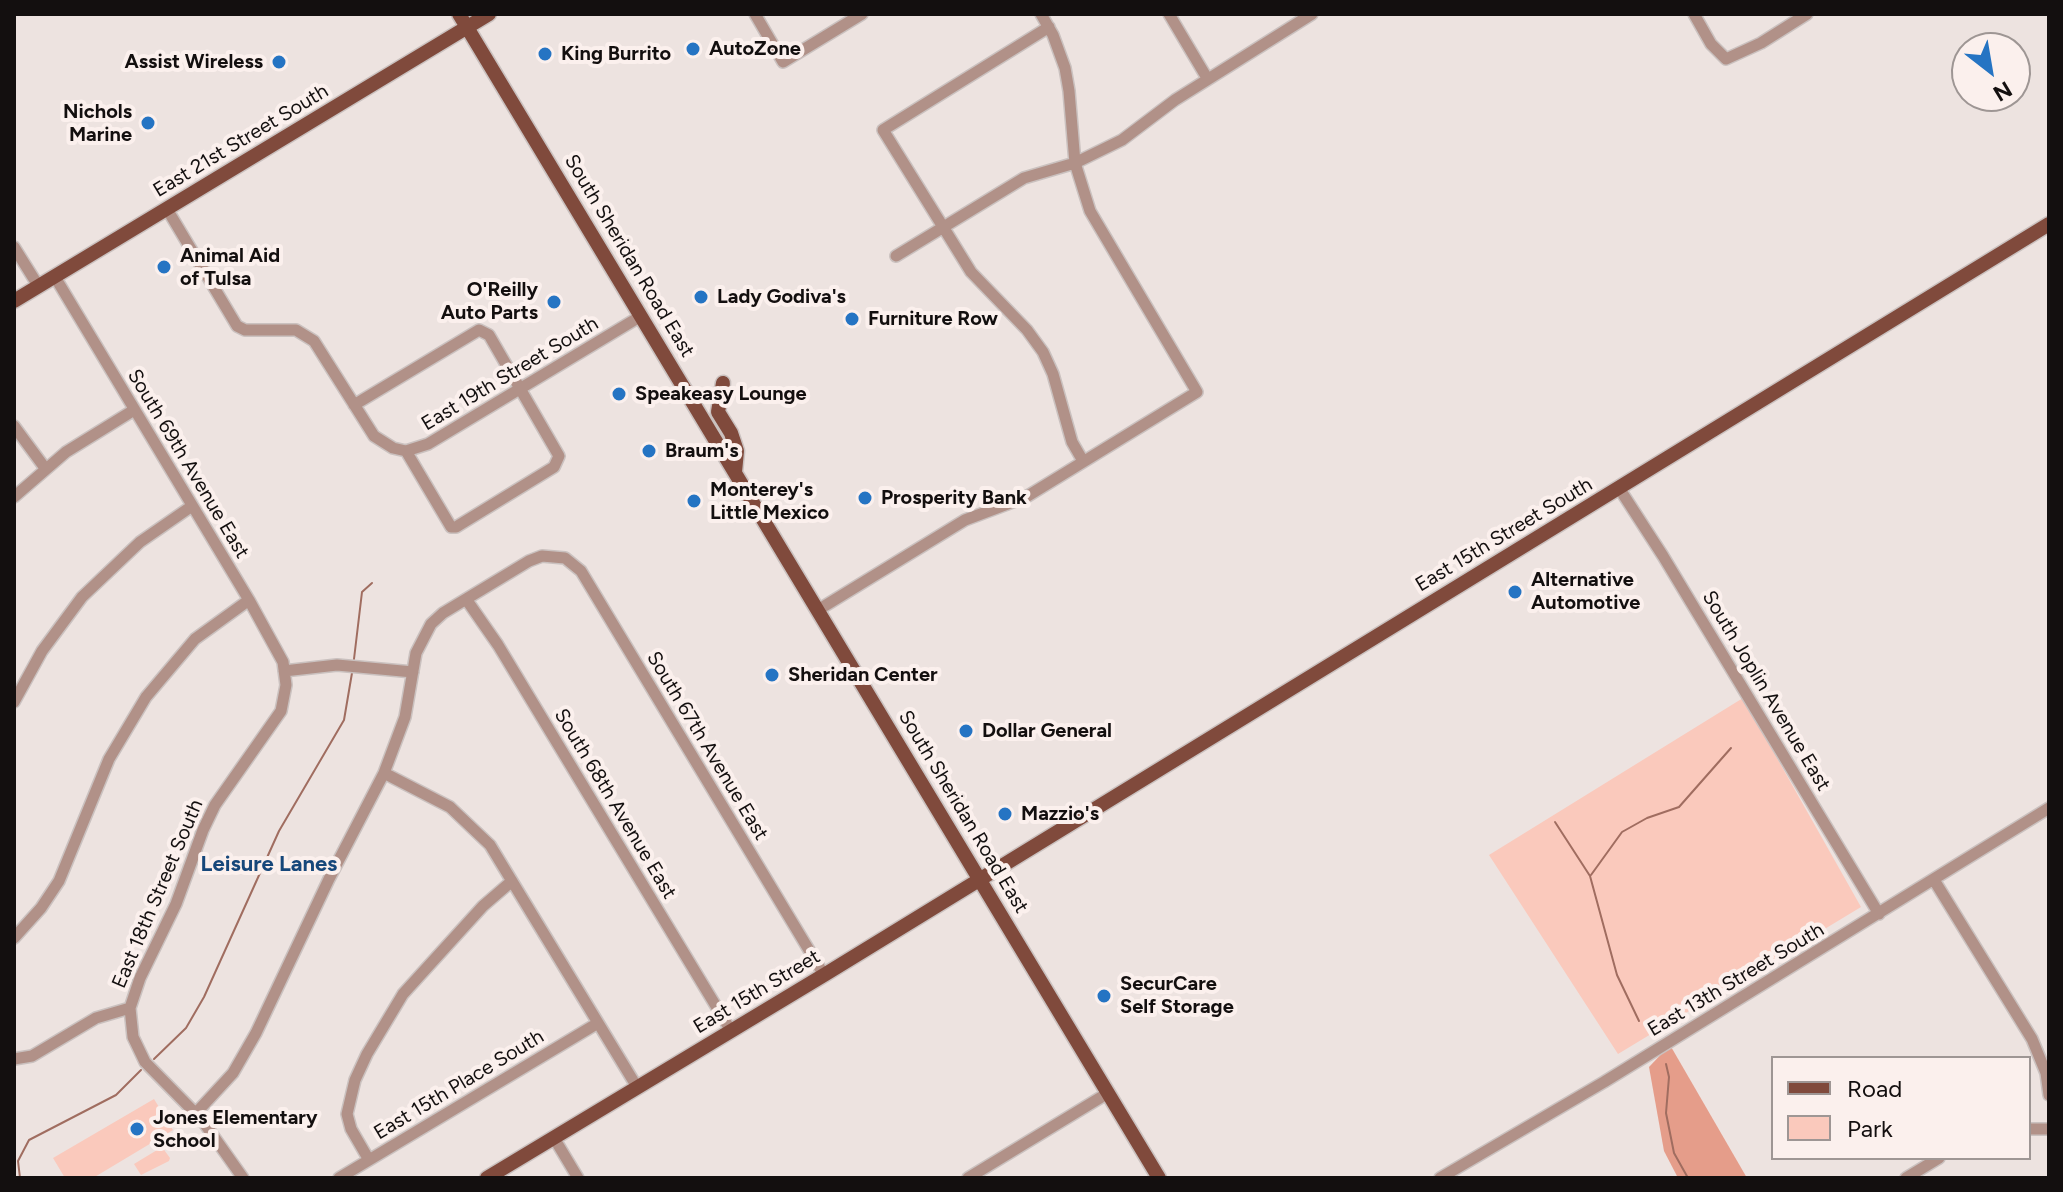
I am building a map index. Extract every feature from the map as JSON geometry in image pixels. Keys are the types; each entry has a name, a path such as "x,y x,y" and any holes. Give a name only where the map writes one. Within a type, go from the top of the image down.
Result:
{"main road":[{"name":"South Sheridan Road East","path":"459,14 1159,1178"},
{"name":"East 21st Street South","path":"14,301 489,14"},
{"name":"East 15th Street South","path":"979,878 2047,231"},
{"path":"723,383 718,412 731,433 737,451 735,472"},
{"name":"East 15th Street","path":"554,1138 979,878"},
{"path":"487,1178 554,1138"}],"street":[{"path":"755,14 783,62 862,14"},
{"path":"818,610 965,520 1026,497 1197,392 1099,229 1085,198 1075,163 1069,91 1061,57 1041,14"},
{"path":"1169,14 1207,78"},
{"path":"896,256 1024,178 1075,163 1122,140 1207,78 1298,18 1312,14"},
{"path":"1694,14 1711,44 1726,59 1761,43 1807,14"},
{"path":"1049,27 883,130 971,272 1027,330 1043,352 1053,374 1069,434 1083,461"},
{"path":"167,209 237,326 245,330 286,329 303,333 321,351 354,405 479,330 489,335 559,456 554,467 456,527 449,524 406,451"},
{"path":"14,247 39,287"},
{"name":"South 69th Avenue East","path":"55,277 249,600 281,656 284,671"},
{"name":"East 19th Street South","path":"354,405 374,436 393,448 406,451 428,444 641,316"},
{"path":"14,497 45,468 134,410"},
{"path":"14,426 45,468"},
{"name":"South Joplin Avenue East","path":"1619,488 1879,914"},
{"path":"14,702 42,651 82,597 140,542 192,506"},
{"name":"South 67th Avenue East","path":"466,599 529,561 546,555 565,558 581,571 824,975"},
{"path":"196,1113 233,1073 256,1033 329,879 384,773 405,717 416,653 431,624 466,599"},
{"name":"South 68th Avenue East","path":"466,599 498,645 731,1031"},
{"path":"14,938 41,908 59,881 109,759 146,697 195,639 249,600"},
{"path":"284,671 337,665 413,672"},
{"name":"East 18th Street South","path":"130,1008 209,818 229,781 281,711 286,685 284,671"},
{"path":"384,773 432,796 463,818 490,845 637,1087"},
{"name":"East 13th Street South","path":"1440,1178 1604,1082 2049,808"},
{"path":"1934,880 2032,1039 2046,1073 2049,1095"},
{"path":"369,1160 351,1129 347,1114 355,1080 367,1054 403,994 483,906 512,881"},
{"path":"14,1059 32,1056 96,1018 130,1008 133,1037 145,1062 196,1113 243,1178"},
{"name":"East 15th Place South","path":"339,1178 598,1023"},
{"path":"968,1178 1108,1093"},
{"path":"554,1138 578,1178"},
{"path":"1906,1178 1936,1160"},
{"path":"1459,1166 1467,1178"}],"green space":[{"path":"1743,698 1861,907 1618,1054 1489,855"},
{"path":"154,1099 173,1130 93,1178 65,1178 53,1158"},
{"path":"162,1147 169,1161 141,1175 134,1164"}],"shaded area":[{"path":"1670,1045 1747,1178 1678,1178 1664,1151 1649,1067"}],"waterway":[{"path":"354,659 362,592 372,583"},
{"path":"154,1059 186,1028 204,997 279,831 344,720 352,673"},
{"path":"1591,875 1622,832 1647,818 1679,807 1731,748"},
{"path":"1555,822 1590,876 1617,975 1639,1021"},
{"path":"1666,1064 1669,1077 1666,1113 1674,1153 1688,1178"},
{"path":"20,1178 18,1161 29,1140 116,1095 141,1070"}],"place":[{"name":"AutoZone","path":"693,49"},
{"name":"King Burrito","path":"545,54"},
{"name":"Assist Wireless","path":"279,62"},
{"name":"Nichols Marine","path":"148,123"},
{"name":"Animal Aid of Tulsa","path":"164,267"},
{"name":"Lady Godiva's","path":"701,297"},
{"name":"O'Reilly Auto Parts","path":"554,302"},
{"name":"Furniture Row","path":"852,319"},
{"name":"Speakeasy Lounge","path":"619,394"},
{"name":"Braum's","path":"649,451"},
{"name":"Prosperity Bank","path":"865,498"},
{"name":"Monterey's Little Mexico","path":"694,501"},
{"name":"Alternative Automotive","path":"1515,592"},
{"name":"Sheridan Center","path":"772,675"},
{"name":"Dollar General","path":"966,731"},
{"name":"Mazzio's","path":"1005,814"},
{"name":"SecurCare Self Storage","path":"1104,996"},
{"name":"Jones Elementary School","path":"137,1129"}],"district":[{"name":"Leisure Lanes","path":"269,865"}]}
